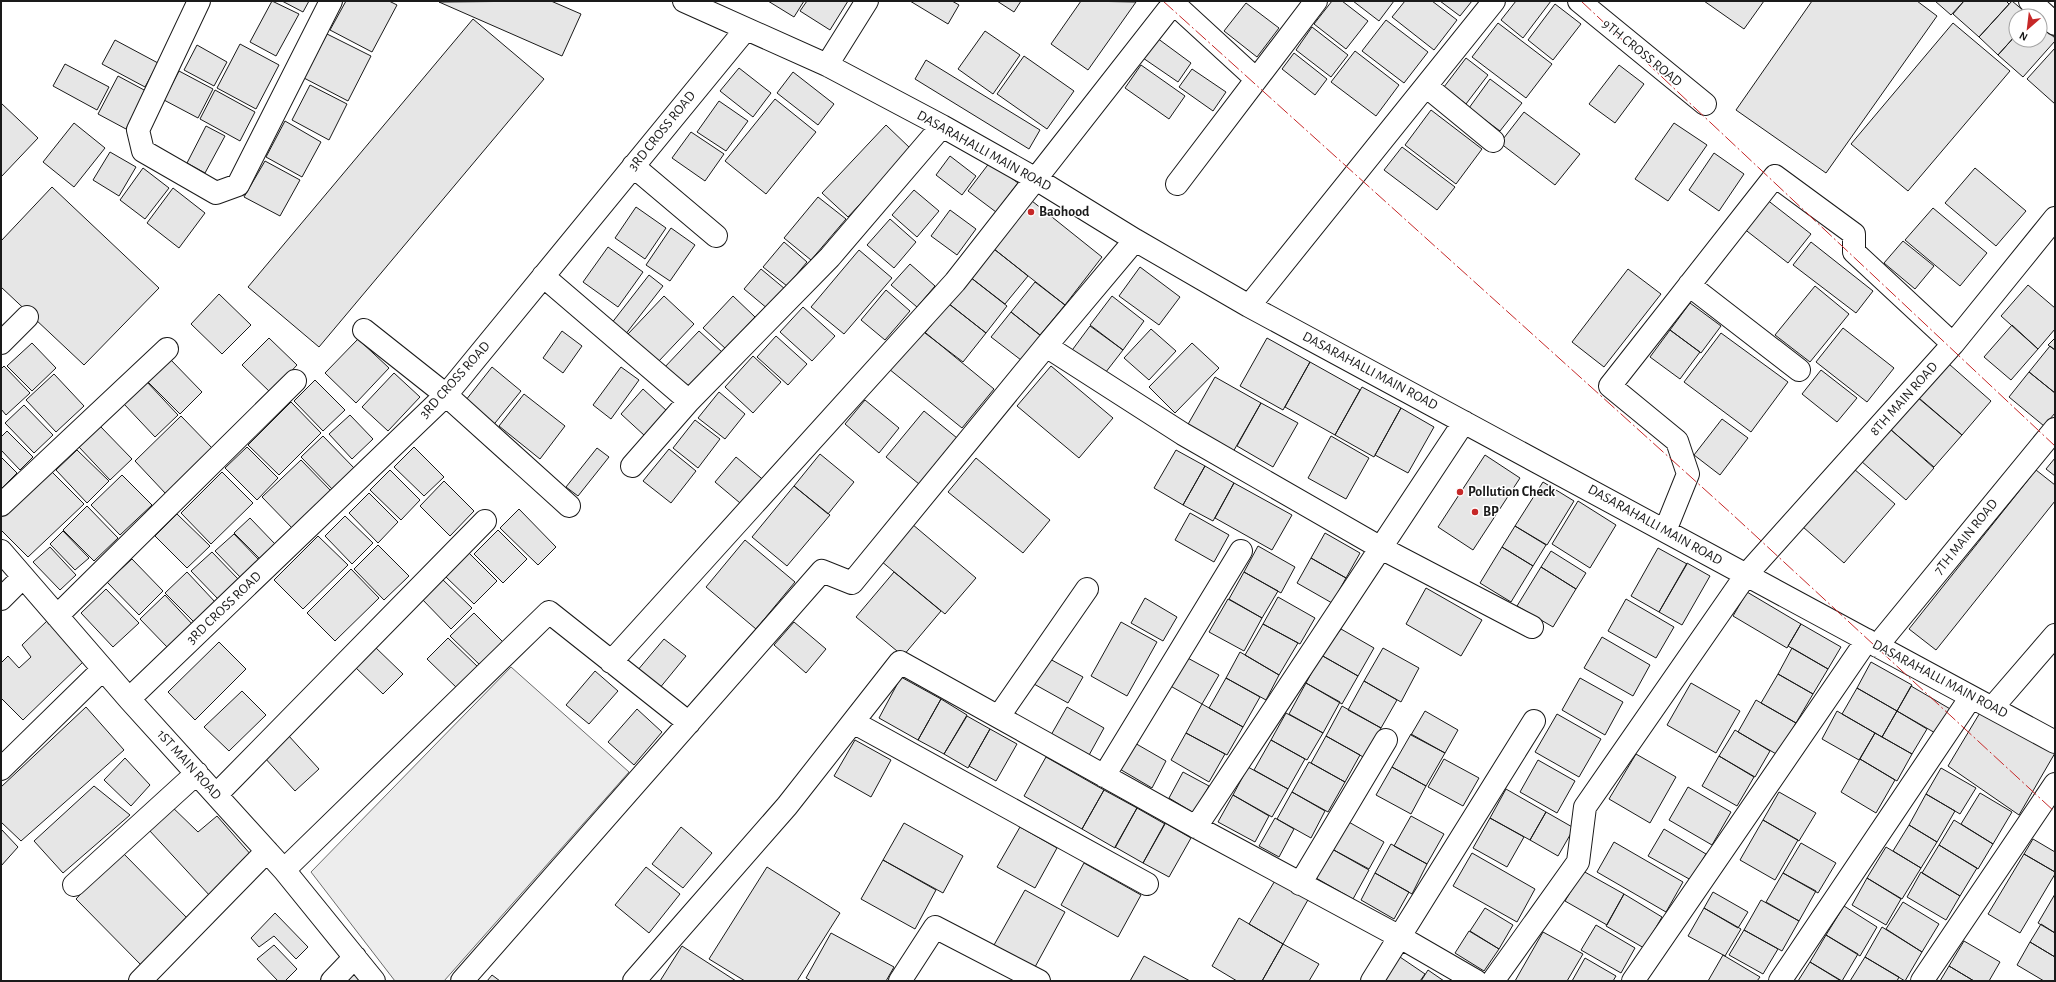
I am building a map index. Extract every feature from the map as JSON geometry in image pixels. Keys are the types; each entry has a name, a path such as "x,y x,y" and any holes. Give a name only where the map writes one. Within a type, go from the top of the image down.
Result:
{"street":[{"path":"199,1 138,130 143,151 216,193 238,185 331,1"},
{"name":"DASARAHALLI MAIN ROAD","path":"684,1 827,65 942,126 1036,178 1135,240 1249,306 2055,742"},
{"path":"827,65 867,1"},
{"path":"1176,184 1316,1"},
{"path":"1249,306 1494,1"},
{"name":"9TH CROSS ROAD","path":"1579,1 1705,104"},
{"path":"2030,1 2055,24"},
{"path":"611,662 955,282 1173,2 1256,79"},
{"name":"3RD CROSS ROAD","path":"129,699 446,395 746,29"},
{"path":"1426,86 1494,141"},
{"path":"632,466 689,401 830,257 942,126"},
{"path":"633,166 716,236"},
{"path":"1665,531 1688,474 1677,441 1610,386 1775,176 1854,234 1854,252 1953,344"},
{"name":"8TH MAIN ROAD","path":"1493,981 1578,862 1585,807 1746,575 1953,344 2055,218"},
{"path":"462,981 822,572 852,583 1135,240"},
{"path":"543,276 689,401"},
{"path":"1689,286 1799,370"},
{"path":"1,343 27,317"},
{"path":"364,330 446,395 569,506"},
{"path":"1046,346 1168,426 1381,548 1532,627"},
{"path":"1,505 167,349"},
{"path":"57,616 295,381"},
{"path":"1196,827 1464,422"},
{"name":"7TH MAIN ROAD","path":"1633,981 1872,643 2055,429"},
{"path":"216,795 485,522"},
{"name":"1ST MAIN ROAD","path":"1,551 129,699 284,870 374,981"},
{"path":"1104,776 1241,551"},
{"path":"1,599 23,577"},
{"path":"998,716 1087,589"},
{"path":"284,870 549,612 689,723"},
{"path":"1992,708 2055,635"},
{"path":"634,981 787,806 900,662 1196,827 1400,937 1476,981"},
{"path":"1,769 103,669"},
{"path":"1780,981 1971,696"},
{"path":"1372,981 1534,721"},
{"path":"853,722 1147,884"},
{"path":"1300,884 1386,740"},
{"path":"74,885 197,773"},
{"path":"1922,981 2055,784"},
{"path":"140,981 267,851"},
{"path":"900,981 935,927 1039,981"},
{"path":"332,981 355,957"}],"shaded area":[{"path":"511,667 629,772 444,981 395,981 311,872"}],"building":[{"path":"272,1 299,14 276,56 250,42"},
{"path":"282,1 309,1 303,12"},
{"path":"346,1 389,1 397,5 372,52 330,30"},
{"path":"551,1 581,14 562,56 439,2"},
{"path":"768,1 804,1 794,17"},
{"path":"807,1 848,1 830,30 800,11"},
{"path":"910,1 952,1 959,5 948,24"},
{"path":"997,1 1021,1 1014,12"},
{"path":"1081,1 1136,2 1088,70 1051,44"},
{"path":"1332,1 1342,1 1368,21 1346,49 1314,24"},
{"path":"1353,1 1394,1 1379,21"},
{"path":"1405,1 1432,1 1457,20 1434,50 1392,17"},
{"path":"1440,1 1472,1 1460,16"},
{"path":"1516,1 1551,1 1523,38 1501,20"},
{"path":"1704,1 1764,1 1744,29"},
{"path":"1812,1 1917,1 1937,16 1826,173 1736,110"},
{"path":"1935,1 1964,1 1951,15"},
{"path":"1964,1 2006,1 2009,4 1979,37 1953,14"},
{"path":"2012,1 2020,8 2008,8 2008,44 1998,55 1979,37"},
{"path":"1246,3 1279,28 1257,57 1224,31"},
{"path":"1555,4 1581,24 1553,60 1528,40"},
{"path":"473,19 544,79 319,347 248,287"},
{"path":"1386,20 1428,52 1404,83 1362,51"},
{"path":"1498,23 1552,64 1526,98 1472,57"},
{"path":"1953,23 2010,71 1908,191 1851,144"},
{"path":"1312,27 1348,55 1331,77 1296,50"},
{"path":"985,31 1020,55 993,94 958,69"},
{"path":"2048,32 2055,38 2055,41 2023,77 1998,55 2008,44 2008,48 2048,48"},
{"path":"327,34 371,56 348,101 304,78"},
{"path":"1157,38 1191,63 1178,82 1143,58"},
{"path":"115,40 158,63 145,87 102,64"},
{"path":"240,44 279,65 256,109 217,88"},
{"path":"197,45 227,62 214,86 184,70"},
{"path":"2055,48 2055,104 2027,79"},
{"path":"1355,51 1399,85 1376,116 1331,82"},
{"path":"1294,53 1327,79 1315,95 1282,69"},
{"path":"1024,56 1074,91 1047,129 997,94"},
{"path":"1466,58 1488,75 1466,104 1444,87"},
{"path":"926,60 1040,130 1029,149 915,79"},
{"path":"65,64 109,87 97,110 53,86"},
{"path":"1141,65 1185,96 1169,119 1125,88"},
{"path":"1619,65 1644,84 1615,123 1589,104"},
{"path":"739,68 771,93 753,117 720,91"},
{"path":"1192,69 1226,92 1213,111 1179,87"},
{"path":"179,71 213,89 198,118 164,100"},
{"path":"793,72 834,104 818,125 777,93"},
{"path":"118,76 146,91 126,129 98,114"},
{"path":"1490,79 1522,103 1500,131 1469,108"},
{"path":"310,85 347,104 329,140 292,120"},
{"path":"215,90 255,112 240,141 200,119"},
{"path":"775,99 816,132 766,194 725,161"},
{"path":"719,101 748,121 726,151 697,132"},
{"path":"1,103 38,138 1,177"},
{"path":"1431,110 1482,149 1456,184 1405,145"},
{"path":"1524,112 1580,154 1555,185 1500,143"},
{"path":"285,121 321,142 302,177 266,157"},
{"path":"74,123 105,148 74,187 43,162"},
{"path":"1674,123 1707,145 1668,201 1635,179"},
{"path":"886,125 911,149 848,217 822,193"},
{"path":"206,126 225,136 205,173 187,163"},
{"path":"691,132 724,154 705,181 672,158"},
{"path":"1402,147 1455,187 1437,210 1384,170"},
{"path":"110,152 136,167 119,196 93,180"},
{"path":"1714,153 1744,174 1719,211 1689,190"},
{"path":"950,156 976,176 962,195 936,175"},
{"path":"265,161 300,180 280,216 244,197"},
{"path":"990,162 1018,183 996,212 968,191"},
{"path":"143,168 169,188 145,219 120,200"},
{"path":"1975,168 2026,211 1996,246 1945,203"},
{"path":"52,187 159,288 84,365 1,287 1,241"},
{"path":"173,188 205,213 179,248 147,223"},
{"path":"914,190 939,211 917,237 892,215"},
{"path":"818,197 846,219 811,260 784,238"},
{"path":"1766,199 1811,234 1788,263 1743,228"},
{"path":"1032,201 1102,257 1065,305 994,249"},
{"path":"636,207 666,228 645,259 615,238"},
{"path":"1933,208 1987,253 1960,286 1905,240"},
{"path":"950,210 976,229 957,255 931,236"},
{"path":"890,219 916,242 894,268 867,245"},
{"path":"671,228 695,245 670,281 646,265"},
{"path":"1903,241 1934,266 1915,289 1884,263"},
{"path":"784,242 807,262 787,286 763,267"},
{"path":"1811,242 1873,291 1856,313 1793,265"},
{"path":"608,247 643,272 618,307 583,282"},
{"path":"994,249 1028,276 1005,304 970,277"},
{"path":"859,250 892,278 844,334 811,307"},
{"path":"910,264 935,286 917,307 891,285"},
{"path":"1140,267 1180,297 1159,325 1119,296"},
{"path":"761,269 785,289 768,309 744,289"},
{"path":"1628,269 1661,294 1604,367 1572,342"},
{"path":"649,275 663,286 625,335 611,324"},
{"path":"970,277 1007,306 986,333 949,304"},
{"path":"1035,282 1065,305 1040,335 1011,312"},
{"path":"2028,285 2055,308 2055,329 2038,349 2001,316"},
{"path":"1815,286 1849,314 1810,362 1775,335"},
{"path":"886,290 910,311 885,340 861,320"},
{"path":"219,294 251,325 222,354 191,324"},
{"path":"664,296 694,324 658,362 628,334"},
{"path":"733,296 755,317 726,349 703,328"},
{"path":"1112,296 1144,321 1123,350 1090,325"},
{"path":"948,303 986,333 963,362 925,333"},
{"path":"1690,303 1721,326 1701,353 1670,330"},
{"path":"803,307 835,336 812,361 780,332"},
{"path":"1011,312 1041,336 1021,360 991,337"},
{"path":"2012,325 2038,349 2011,380 1984,357"},
{"path":"1090,326 1123,350 1102,377 1070,353"},
{"path":"1843,328 1894,368 1867,402 1816,362"},
{"path":"921,329 994,389 962,428 889,369"},
{"path":"1151,329 1176,351 1149,380 1124,358"},
{"path":"1670,330 1700,352 1680,379 1650,357"},
{"path":"562,331 582,346 563,373 543,358"},
{"path":"699,331 722,352 686,391 663,369"},
{"path":"1721,333 1788,382 1751,432 1684,382"},
{"path":"776,336 807,364 788,385 757,357"},
{"path":"269,338 297,365 271,393 242,365"},
{"path":"1267,338 1310,362 1283,410 1240,386"},
{"path":"2055,338 2055,350 2048,345"},
{"path":"358,339 389,368 356,403 325,373"},
{"path":"32,343 56,368 32,391 7,366"},
{"path":"1192,343 1219,368 1175,413 1149,387"},
{"path":"2050,346 2055,350 2055,393 2029,372"},
{"path":"753,356 781,382 753,413 725,387"},
{"path":"170,359 202,392 180,414 147,381"},
{"path":"1310,362 1360,390 1335,435 1285,407"},
{"path":"1949,364 1991,401 1962,435 1919,398"},
{"path":"4,366 30,393 6,415 1,409 1,369"},
{"path":"1051,366 1113,418 1079,458 1017,406"},
{"path":"492,367 521,391 491,428 462,405"},
{"path":"621,367 639,380 611,419 593,405"},
{"path":"1821,370 1857,398 1837,422 1802,394"},
{"path":"2029,372 2055,393 2055,413 2044,426 2009,397"},
{"path":"394,373 420,397 388,431 362,407"},
{"path":"54,374 84,406 56,432 26,400"},
{"path":"1215,377 1261,403 1233,452 1187,426"},
{"path":"315,380 345,410 323,431 294,401"},
{"path":"147,382 178,415 155,437 124,404"},
{"path":"1362,387 1401,408 1374,457 1335,435"},
{"path":"643,389 667,411 645,436 621,414"},
{"path":"719,392 745,414 725,439 698,418"},
{"path":"524,394 565,426 540,459 499,426"},
{"path":"1917,397 1962,435 1934,467 1890,429"},
{"path":"865,400 899,428 879,453 845,424"},
{"path":"291,402 321,433 279,475 248,445"},
{"path":"1261,403 1298,423 1273,467 1237,446"},
{"path":"24,405 53,435 34,453 5,423"},
{"path":"1401,408 1434,427 1408,473 1375,455"},
{"path":"924,411 957,438 919,484 886,457"},
{"path":"350,415 373,439 352,459 329,434"},
{"path":"181,416 213,449 166,494 135,461"},
{"path":"1722,419 1748,438 1720,475 1694,455"},
{"path":"695,420 720,439 698,468 673,448"},
{"path":"100,426 132,459 110,480 79,447"},
{"path":"1890,429 1934,468 1906,500 1861,461"},
{"path":"7,431 33,457 20,470 1,450 1,437"},
{"path":"323,436 355,469 334,491 301,457"},
{"path":"1331,436 1369,458 1346,499 1308,478"},
{"path":"247,447 278,478 257,500 225,468"},
{"path":"414,447 444,477 424,496 394,467"},
{"path":"597,448 609,457 578,496 566,487"},
{"path":"669,449 696,471 671,503 643,481"},
{"path":"77,450 109,481 87,503 56,470"},
{"path":"1176,450 1205,466 1183,505 1154,488"},
{"path":"820,454 854,482 828,514 794,486"},
{"path":"1485,455 1520,478 1473,550 1438,527"},
{"path":"1,457 17,473 1,489"},
{"path":"736,457 767,483 746,508 715,482"},
{"path":"976,458 1050,520 1023,553 948,492"},
{"path":"2055,458 2055,476 2046,469"},
{"path":"301,460 332,492 293,529 262,497"},
{"path":"1205,466 1234,483 1213,521 1183,505"},
{"path":"1854,469 1895,504 1844,563 1803,527"},
{"path":"50,470 84,504 28,557 1,530 1,517"},
{"path":"390,470 420,500 401,520 370,490"},
{"path":"2036,470 2055,485 2055,501 1936,650 1909,629"},
{"path":"222,472 253,503 211,544 181,513"},
{"path":"122,475 152,505 120,535 91,505"},
{"path":"444,481 474,511 450,536 420,506"},
{"path":"1543,482 1574,501 1547,545 1515,526"},
{"path":"1234,483 1292,515 1272,550 1215,518"},
{"path":"794,486 830,515 787,566 752,537"},
{"path":"369,493 398,522 378,543 349,513"},
{"path":"1578,501 1616,525 1590,568 1552,544"},
{"path":"87,506 118,538 94,561 63,530"},
{"path":"519,509 556,547 538,565 500,528"},
{"path":"1190,513 1229,535 1214,562 1175,540"},
{"path":"177,514 210,546 187,568 155,536"},
{"path":"345,516 373,543 352,564 325,536"},
{"path":"250,518 275,544 260,559 234,533"},
{"path":"912,524 976,578 945,614 881,561"},
{"path":"1515,526 1546,545 1533,566 1502,547"},
{"path":"498,530 527,559 503,583 474,554"},
{"path":"63,531 89,558 75,570 50,544"},
{"path":"1325,533 1360,553 1346,578 1311,558"},
{"path":"234,534 260,561 241,578 215,551"},
{"path":"318,536 348,565 303,609 274,580"},
{"path":"745,540 795,582 756,629 706,587"},
{"path":"378,545 409,576 384,600 354,569"},
{"path":"1258,546 1295,567 1281,593 1244,572"},
{"path":"50,547 76,575 60,590 33,562"},
{"path":"1502,547 1533,566 1511,602 1480,583"},
{"path":"1658,548 1687,564 1659,612 1631,596"},
{"path":"1551,551 1586,573 1576,589 1541,567"},
{"path":"212,552 239,580 219,600 191,571"},
{"path":"468,552 497,581 474,604 445,576"},
{"path":"1311,558 1346,578 1332,603 1297,583"},
{"path":"132,559 163,591 139,615 107,582"},
{"path":"1687,563 1710,576 1682,625 1659,612"},
{"path":"1541,567 1576,589 1553,627 1517,606"},
{"path":"351,569 379,598 335,641 307,613"},
{"path":"187,572 216,603 195,623 165,593"},
{"path":"894,572 941,611 903,656 856,617"},
{"path":"1244,572 1278,591 1262,618 1229,599"},
{"path":"441,578 472,608 451,629 421,598"},
{"path":"1426,588 1482,620 1461,656 1406,624"},
{"path":"106,589 139,623 113,647 81,613"},
{"path":"1747,592 1801,624 1787,648 1733,616"},
{"path":"165,595 193,625 168,648 140,619"},
{"path":"1278,597 1315,618 1300,644 1263,624"},
{"path":"1145,598 1177,617 1163,641 1131,623"},
{"path":"1228,599 1262,618 1244,651 1209,632"},
{"path":"1626,599 1674,627 1656,658 1608,631"},
{"path":"474,613 504,643 481,666 450,636"},
{"path":"48,620 84,661 23,720 1,698 1,663 8,656 19,668 31,657 22,645"},
{"path":"794,622 826,649 806,673 774,645"},
{"path":"1121,622 1157,642 1127,696 1091,676"},
{"path":"1263,624 1298,643 1279,675 1245,655"},
{"path":"1801,624 1841,647 1828,669 1788,646"},
{"path":"1341,629 1374,648 1358,676 1321,655"},
{"path":"1602,637 1650,665 1633,696 1584,668"},
{"path":"448,638 479,668 458,689 427,659"},
{"path":"664,639 686,656 659,689 637,671"},
{"path":"219,642 246,669 195,720 168,692"},
{"path":"374,646 403,674 383,694 354,666"},
{"path":"1383,648 1419,668 1401,702 1364,681"},
{"path":"1792,648 1828,669 1813,694 1778,674"},
{"path":"1240,652 1279,675 1266,700 1226,678"},
{"path":"1321,655 1358,676 1342,704 1306,683"},
{"path":"1184,656 1219,675 1202,704 1167,684"},
{"path":"1048,658 1083,677 1068,703 1034,684"},
{"path":"1871,662 1912,685 1897,711 1857,688"},
{"path":"595,671 618,691 589,724 566,705"},
{"path":"1778,674 1813,694 1796,723 1761,703"},
{"path":"901,677 941,699 918,740 879,718"},
{"path":"1226,678 1260,697 1243,727 1209,708"},
{"path":"1580,678 1623,702 1605,735 1562,710"},
{"path":"1364,681 1397,700 1381,728 1348,710"},
{"path":"1306,683 1340,702 1323,733 1289,714"},
{"path":"1691,683 1740,711 1716,753 1667,725"},
{"path":"1911,686 1952,710 1937,734 1897,711"},
{"path":"1857,688 1897,711 1882,737 1842,714"},
{"path":"242,691 266,715 229,751 204,727"},
{"path":"941,699 967,715 944,754 918,740"},
{"path":"1756,700 1796,723 1778,755 1738,732"},
{"path":"1202,704 1243,727 1227,755 1186,733"},
{"path":"1342,706 1381,728 1365,758 1326,736"},
{"path":"86,707 124,750 21,841 1,822 1,787"},
{"path":"1067,707 1104,728 1088,757 1051,735"},
{"path":"637,709 662,732 634,765 608,742"},
{"path":"1425,711 1458,730 1445,753 1411,735"},
{"path":"1837,711 1875,733 1859,760 1822,739"},
{"path":"1897,711 1927,729 1912,754 1882,737"},
{"path":"1981,711 2055,753 2019,815 1948,766"},
{"path":"1286,713 1323,733 1307,760 1271,740"},
{"path":"1557,714 1601,739 1579,777 1535,752"},
{"path":"967,716 990,729 968,768 944,754"},
{"path":"990,729 1017,744 996,781 969,766"},
{"path":"1735,730 1770,751 1755,777 1719,756"},
{"path":"1186,733 1225,754 1209,782 1171,760"},
{"path":"1875,733 1912,754 1897,781 1860,759"},
{"path":"1411,734 1445,753 1426,786 1392,767"},
{"path":"288,735 319,769 295,791 264,757"},
{"path":"1326,736 1360,755 1345,782 1311,763"},
{"path":"855,740 891,760 871,797 834,776"},
{"path":"1271,740 1305,759 1288,789 1254,770"},
{"path":"1133,742 1166,761 1152,788 1118,768"},
{"path":"1636,754 1676,777 1650,823 1609,799"},
{"path":"1719,756 1754,777 1737,806 1702,786"},
{"path":"1046,757 1104,790 1082,829 1024,796"},
{"path":"125,758 150,785 131,806 104,780"},
{"path":"1444,759 1479,778 1463,806 1428,787"},
{"path":"1860,759 1895,780 1876,813 1841,792"},
{"path":"1538,760 1575,781 1557,813 1520,792"},
{"path":"1309,762 1345,782 1328,812 1292,792"},
{"path":"1248,767 1288,789 1272,817 1233,795"},
{"path":"1392,767 1426,786 1411,814 1376,795"},
{"path":"1941,768 1976,788 1960,814 1926,794"},
{"path":"1183,772 1209,786 1194,813 1169,798"},
{"path":"94,786 130,815 63,873 34,841"},
{"path":"1688,787 1731,812 1712,845 1669,820"},
{"path":"1506,789 1546,812 1530,840 1490,818"},
{"path":"1104,790 1137,808 1115,848 1082,829"},
{"path":"1292,792 1325,811 1311,838 1277,819"},
{"path":"1779,792 1816,813 1799,841 1763,820"},
{"path":"1980,793 2012,812 1993,844 1961,824"},
{"path":"1926,794 1955,811 1937,842 1909,825"},
{"path":"1233,795 1269,816 1255,842 1218,822"},
{"path":"168,803 198,832 217,816 252,856 211,897 149,830"},
{"path":"1137,808 1165,824 1143,863 1115,847"},
{"path":"1546,812 1574,828 1558,856 1530,840"},
{"path":"1411,816 1444,834 1427,864 1394,846"},
{"path":"1275,818 1294,829 1279,857 1259,846"},
{"path":"1490,818 1524,837 1507,867 1473,848"},
{"path":"1763,820 1798,840 1775,880 1740,860"},
{"path":"1954,820 1993,844 1978,869 1939,845"},
{"path":"1347,821 1384,842 1369,869 1332,849"},
{"path":"904,823 963,856 943,893 883,860"},
{"path":"1165,823 1191,838 1169,877 1143,863"},
{"path":"1909,825 1937,842 1921,868 1893,851"},
{"path":"681,827 712,853 683,888 652,864"},
{"path":"1020,827 1057,848 1035,888 997,867"},
{"path":"1,829 18,847 1,866"},
{"path":"1664,829 1706,854 1691,880 1648,856"},
{"path":"2033,839 2055,852 2055,872 2024,854"},
{"path":"1614,842 1683,882 1666,912 1597,872"},
{"path":"1801,843 1836,863 1818,893 1783,873"},
{"path":"1391,844 1427,864 1412,894 1375,873"},
{"path":"1939,845 1977,868 1960,896 1922,873"},
{"path":"1886,847 1921,868 1902,899 1867,878"},
{"path":"1332,849 1369,870 1353,899 1316,878"},
{"path":"121,851 191,922 144,968 76,899"},
{"path":"1472,853 1535,889 1517,922 1453,886"},
{"path":"2024,854 2055,872 2055,874 2020,933 1988,914"},
{"path":"883,860 936,890 915,929 861,899"},
{"path":"1084,863 1141,895 1118,937 1061,905"},
{"path":"646,867 680,894 649,933 615,905"},
{"path":"767,867 840,913 797,981 745,981 709,959"},
{"path":"1583,871 1624,894 1607,925 1565,901"},
{"path":"1921,872 1960,896 1946,920 1907,897"},
{"path":"1375,873 1409,892 1394,919 1361,900"},
{"path":"1783,873 1816,891 1799,921 1766,902"},
{"path":"1867,878 1901,899 1886,925 1852,905"},
{"path":"1276,879 1309,898 1283,944 1249,924"},
{"path":"1025,890 1065,912 1035,967 994,945"},
{"path":"1713,892 1748,912 1738,928 1704,908"},
{"path":"1624,894 1662,917 1644,948 1606,926"},
{"path":"2055,894 2055,933 2038,923"},
{"path":"1761,900 1799,921 1782,951 1744,930"},
{"path":"1903,902 1939,924 1922,952 1886,929"},
{"path":"1844,906 1877,927 1860,956 1826,935"},
{"path":"1485,908 1513,925 1499,949 1470,931"},
{"path":"1704,908 1741,929 1725,956 1688,936"},
{"path":"275,913 308,947 296,959 274,936 259,947 251,938"},
{"path":"1239,918 1283,944 1262,981 1237,981 1212,966"},
{"path":"2041,924 2055,933 2055,957 2030,942"},
{"path":"1596,925 1635,948 1621,973 1581,950"},
{"path":"1882,927 1922,952 1905,981 1865,957"},
{"path":"1744,930 1778,949 1763,974 1729,955"},
{"path":"1469,931 1499,949 1484,971 1455,953"},
{"path":"1543,932 1583,954 1567,981 1515,981"},
{"path":"831,933 894,967 886,981 811,981 806,978"},
{"path":"1826,935 1858,954 1842,981 1810,962"},
{"path":"1964,941 2000,962 1989,981 1974,981 1949,966"},
{"path":"2030,942 2055,957 2055,981 2044,981 2017,965"},
{"path":"1283,944 1319,964 1309,981 1262,981"},
{"path":"274,945 297,969 285,981 278,981 257,959"},
{"path":"682,946 736,981 660,981"},
{"path":"1397,955 1425,974 1420,981 1380,981"},
{"path":"1723,955 1760,977 1757,981 1708,981"},
{"path":"1144,956 1190,981 1130,981"},
{"path":"1865,957 1899,977 1897,981 1850,981"},
{"path":"1585,958 1616,976 1613,981 1572,981"},
{"path":"1810,962 1841,981 1798,981"},
{"path":"1949,966 1974,981 1940,981"},
{"path":"356,970 366,981 346,981"},
{"path":"1428,970 1444,981 1421,981"},
{"path":"492,975 500,981 487,981"}],"power":[{"path":"1163,1 1733,515 2055,812"},
{"path":"1581,1 2055,446"}],"place":[{"name":"Baohood","path":"1031,212"},
{"name":"Pollution Check","path":"1460,492"},
{"name":"BP","path":"1475,512"}]}
